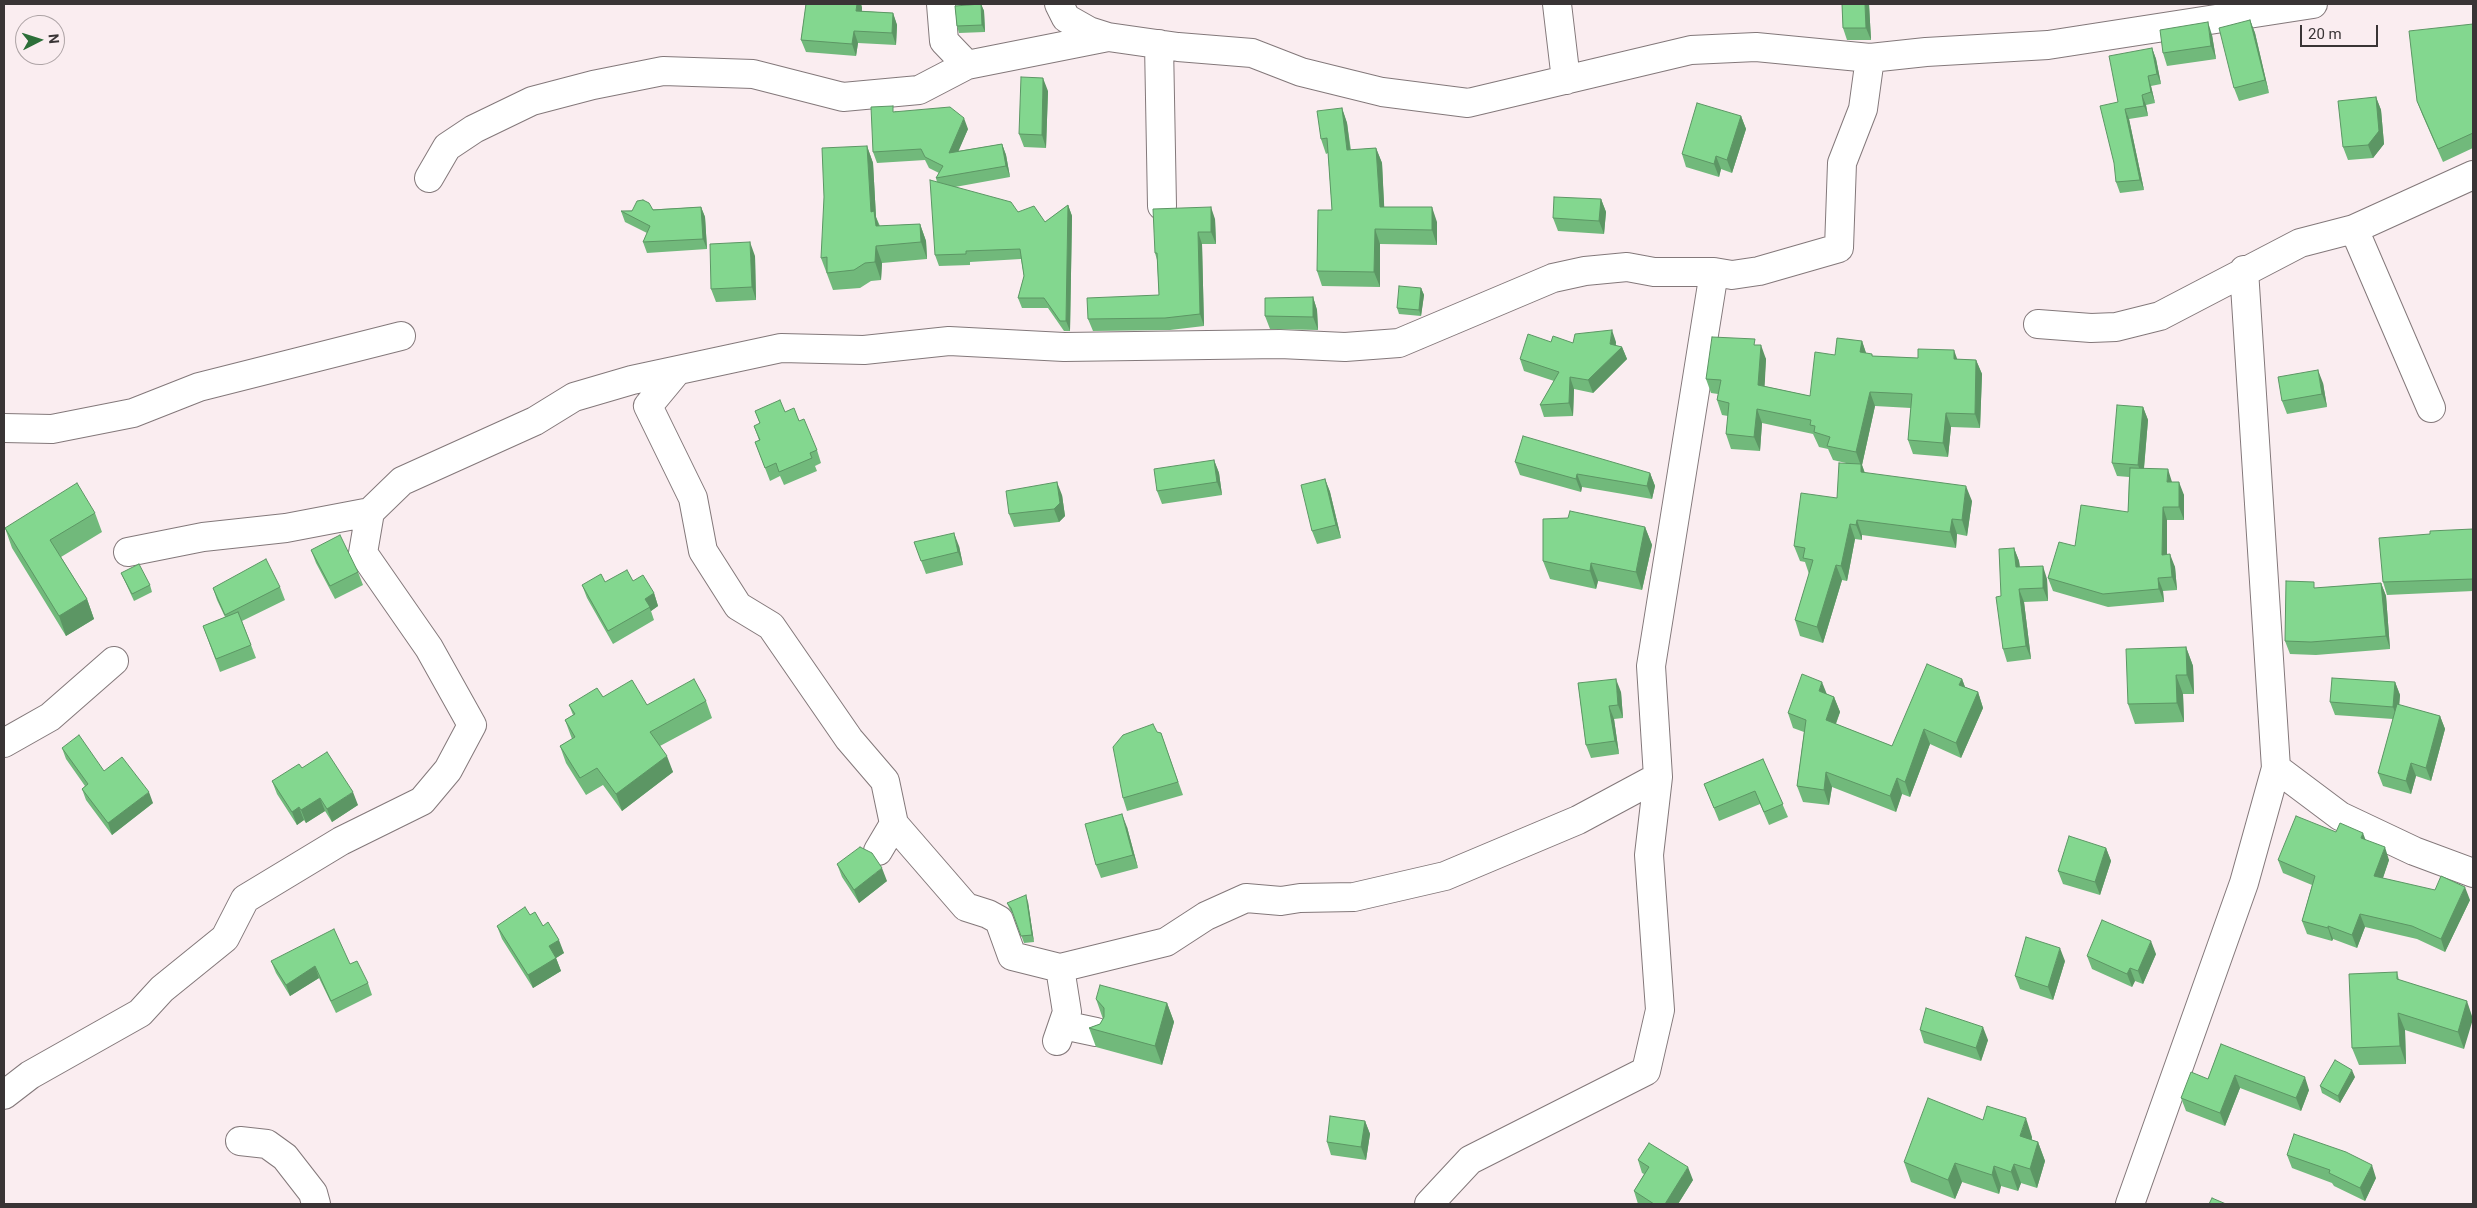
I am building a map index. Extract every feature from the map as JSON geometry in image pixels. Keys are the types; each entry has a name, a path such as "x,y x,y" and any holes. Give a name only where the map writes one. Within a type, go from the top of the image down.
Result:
{"street":[{"path":"941,4 944,41 967,65"},
{"path":"1059,4 1066,18 1108,37 1252,53 1301,72 1382,92 1468,103 1691,50 1756,46 1870,58 1926,52 2048,45 2313,4"},
{"path":"1557,4 1566,80"},
{"path":"430,178 447,147 474,129 532,101 593,85 663,71 753,74 843,97 919,90 967,65 1108,37"},
{"path":"1159,44 1162,206"},
{"path":"128,552 203,537 286,528 370,512 402,481 535,421 574,397 632,380 781,348 864,350 949,341 1064,347 1280,344 1345,347 1399,343 1553,278 1585,271 1627,267 1654,272 1714,272 1732,275 1759,271 1838,248 1842,163 1863,109 1870,58"},
{"path":"2038,324 2091,328 2137,324 2160,316 2244,270 2300,243 2354,229 2473,175"},
{"path":"2354,229 2431,408"},
{"path":"2130,1204 2244,883 2276,768 2244,270"},
{"path":"1429,1204 1470,1160 1646,1071 1660,1010 1649,855 1658,777 1651,666 1714,272"},
{"path":"4,428 52,429 133,413 199,387 402,336"},
{"path":"677,371 648,406 693,498 703,551 738,606 771,626 844,732 885,781 894,824 966,907 988,914 999,920 1012,956 1060,968 1166,942 1206,916 1246,898 1281,900 1354,897 1445,876 1578,820 1658,777"},
{"path":"4,1095 30,1075 140,1013 162,989 225,938 245,899 341,841 422,801 448,770 472,724 429,648 363,553 370,512"},
{"path":"4,743 50,717 114,661"},
{"path":"2276,768 2340,816 2414,851 2473,873"},
{"path":"878,851 894,824"},
{"path":"1060,968 1067,1012 1060,1033 1096,1032"},
{"path":"240,1141 267,1144 285,1157 313,1193 316,1204"}],"building":[{"path":"806,4 857,4 856,11 893,13 892,33 854,31 852,44 801,40"},
{"path":"981,4 982,25 957,26 955,6"},
{"path":"1842,4 1865,4 1866,28 1843,28"},
{"path":"2250,20 2265,80 2234,88 2219,28"},
{"path":"2208,22 2211,46 2163,53 2160,30"},
{"path":"2473,24 2473,133 2438,149 2417,101 2409,31"},
{"path":"2152,48 2157,74 2148,76 2151,92 2142,95 2144,106 2125,109 2140,180 2116,182 2114,163 2100,106 2118,102 2109,56"},
{"path":"1021,77 1043,78 1042,135 1019,134"},
{"path":"2376,97 2379,131 2368,145 2343,147 2338,101"},
{"path":"1697,103 1741,116 1727,160 1716,156 1714,164 1682,154"},
{"path":"893,106 893,112 950,107 964,118 949,153 1002,144 1006,166 936,178 943,166 925,157 921,149 873,152 871,107"},
{"path":"1342,108 1347,150 1376,148 1380,207 1432,207 1432,230 1375,229 1374,272 1317,271 1318,210 1332,210 1327,138 1321,139 1317,111"},
{"path":"867,146 871,212 874,211 876,226 920,224 921,242 876,246 875,262 865,263 854,270 827,273 827,257 821,258 824,197 822,148"},
{"path":"930,180 1011,202 1018,212 1034,206 1045,222 1068,205 1066,321 1060,321 1044,298 1018,298 1024,276 1020,249 966,251 966,254 935,255"},
{"path":"1554,197 1601,199 1599,221 1553,218"},
{"path":"643,200 649,203 653,210 701,207 703,239 643,242 650,226 621,211 632,211 637,201"},
{"path":"1211,207 1211,232 1198,232 1200,314 1165,318 1088,319 1087,298 1159,295 1153,209"},
{"path":"750,242 752,287 711,289 710,244"},
{"path":"1399,286 1421,288 1419,310 1397,308"},
{"path":"1313,297 1313,317 1265,316 1265,298"},
{"path":"1612,330 1610,344 1622,347 1588,380 1570,377 1569,403 1540,405 1559,372 1520,359 1528,334 1551,342 1553,336 1573,343 1575,334"},
{"path":"1712,337 1755,339 1754,345 1761,345 1758,385 1810,396 1815,352 1835,355 1837,338 1862,341 1860,352 1872,354 1872,356 1918,358 1918,349 1954,350 1954,359 1976,360 1975,414 1946,413 1943,443 1908,440 1912,394 1870,392 1856,452 1827,446 1830,437 1814,432 1815,426 1810,425 1811,420 1757,409 1754,437 1726,434 1729,403 1717,400 1721,380 1706,379"},
{"path":"2318,370 2322,394 2282,401 2278,377"},
{"path":"780,400 785,412 794,408 799,421 804,419 817,450 810,453 812,458 779,472 776,463 765,468 755,442 760,440 754,426 760,423 755,411"},
{"path":"2117,405 2143,407 2138,465 2112,463"},
{"path":"1523,436 1650,473 1647,486 1577,474 1576,479 1515,462"},
{"path":"1214,460 1217,482 1157,491 1154,469"},
{"path":"1839,463 1861,464 1861,472 1966,486 1962,520 1952,519 1950,532 1857,520 1856,525 1850,524 1841,566 1836,565 1817,627 1795,620 1813,560 1803,558 1805,548 1794,546 1801,493 1837,498"},
{"path":"2130,468 2168,469 2167,482 2179,482 2179,507 2163,507 2162,555 2170,554 2172,577 2158,578 2159,589 2103,594 2048,578 2059,542 2075,546 2081,505 2128,512"},
{"path":"1325,479 1336,525 1312,531 1301,485"},
{"path":"1057,482 1060,503 1054,509 1009,514 1006,491"},
{"path":"77,483 95,513 50,540 87,599 59,616 5,528"},
{"path":"1570,511 1645,527 1636,572 1591,563 1590,571 1543,561 1543,519 1568,518"},
{"path":"2473,529 2473,579 2383,582 2379,538 2430,534 2430,531"},
{"path":"954,533 958,552 921,561 914,542"},
{"path":"340,535 358,572 330,586 311,550"},
{"path":"2014,548 2016,567 2043,566 2043,588 2019,589 2026,646 2003,649 1996,597 2001,596 1999,549"},
{"path":"266,559 280,587 225,615 213,588"},
{"path":"139,564 150,585 132,594 121,573"},
{"path":"627,570 633,581 643,575 654,593 645,599 650,607 608,631 582,585 601,574 605,582"},
{"path":"2286,581 2314,582 2314,588 2381,583 2386,636 2311,642 2285,641"},
{"path":"238,612 251,645 216,659 203,626"},
{"path":"2186,647 2187,675 2176,675 2177,703 2128,704 2126,649"},
{"path":"1927,664 1962,679 1959,685 1978,692 1956,743 1924,729 1905,782 1897,778 1890,796 1826,772 1824,790 1797,786 1806,720 1788,713 1802,674 1822,682 1819,691 1834,697 1826,720 1892,746"},
{"path":"2332,678 2395,682 2393,707 2330,702"},
{"path":"694,679 706,701 650,732 667,756 616,794 597,768 580,778 560,746 575,737 565,720 575,714 569,705 597,688 603,697 632,680 647,705"},
{"path":"1616,679 1618,705 1609,706 1615,741 1586,745 1578,683"},
{"path":"2397,704 2440,716 2426,768 2411,763 2406,781 2378,773"},
{"path":"1153,724 1157,732 1161,733 1178,782 1123,798 1113,747 1123,735"},
{"path":"79,735 104,771 122,757 149,792 108,823 82,789 88,784 62,748"},
{"path":"327,752 353,792 327,809 320,798 301,810 299,807 292,812 272,781 299,764 302,768"},
{"path":"1763,759 1783,804 1764,812 1755,791 1714,808 1704,784"},
{"path":"1122,814 1133,855 1096,865 1085,824"},
{"path":"2296,816 2336,832 2340,823 2363,833 2361,838 2385,847 2374,876 2435,890 2441,876 2465,887 2441,939 2412,926 2360,914 2352,935 2328,926 2328,928 2302,921 2315,876 2278,860"},
{"path":"2069,836 2106,848 2095,882 2058,871"},
{"path":"860,847 872,853 882,868 854,890 837,864"},
{"path":"1026,895 1032,935 1021,936 1011,908 1007,903"},
{"path":"525,907 530,915 535,912 543,926 548,922 559,940 549,946 556,958 528,975 497,926"},
{"path":"2102,920 2151,941 2138,971 2130,968 2127,974 2087,956"},
{"path":"334,929 350,964 357,961 368,983 331,1001 315,966 286,985 271,961"},
{"path":"2026,937 2060,948 2048,987 2015,976"},
{"path":"2397,972 2397,979 2467,1001 2458,1032 2398,1013 2400,1046 2352,1048 2349,974"},
{"path":"1100,985 1167,1003 1155,1046 1089,1028 1100,1024 1104,1017 1104,1008 1096,999"},
{"path":"1926,1008 1983,1027 1976,1048 1920,1030"},
{"path":"2221,1044 2305,1077 2296,1098 2235,1075 2220,1113 2181,1098 2191,1072 2208,1079"},
{"path":"2335,1060 2352,1070 2338,1096 2320,1086"},
{"path":"1928,1098 1983,1120 1987,1106 2026,1118 2020,1136 2038,1142 2030,1169 2014,1164 2011,1172 1994,1166 1992,1175 1955,1163 1948,1180 1904,1162"},
{"path":"1330,1116 1365,1121 1361,1147 1327,1142"},
{"path":"2294,1134 2346,1152 2372,1165 2360,1188 2329,1173 2330,1170 2287,1155"},
{"path":"1649,1143 1688,1167 1665,1204 1654,1204 1634,1191 1649,1167 1638,1160"},
{"path":"2212,1198 2226,1204 2209,1204"}]}
